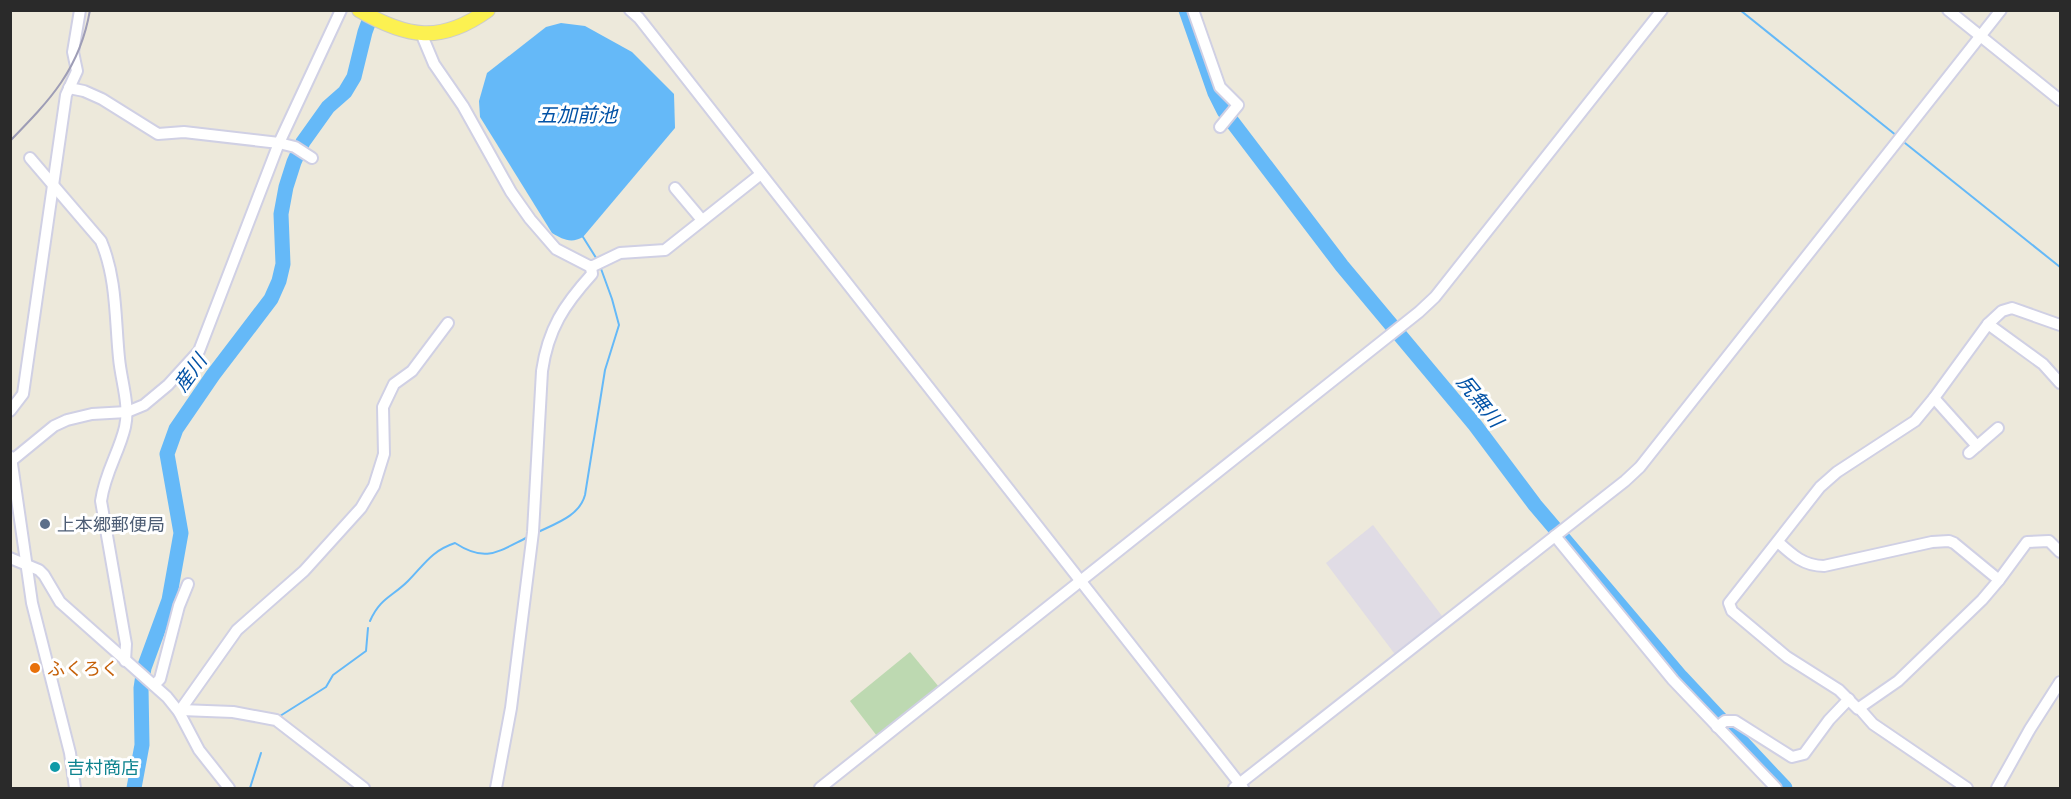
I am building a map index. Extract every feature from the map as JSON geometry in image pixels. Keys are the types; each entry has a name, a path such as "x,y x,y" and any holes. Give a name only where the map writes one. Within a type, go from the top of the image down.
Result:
{"main road":[{"path":"359,11 388,25 421,33 446,33 460,28 489,10"}],"street":[{"path":"10,411 23,394 66,95 77,71 73,52 80,10"},
{"path":"75,789 70,753 32,603 11,459 54,426 68,420 92,414 127,412 144,405 168,385 199,351 279,143 341,10"},
{"path":"630,10 639,18 1239,787 1640,467 2001,10"},
{"path":"1193,10 1220,87 1238,105 1222,124"},
{"path":"820,789 1419,312 1435,297 1662,10"},
{"path":"1948,10 2061,100"},
{"path":"421,33 434,64 463,106 506,183 530,219 556,249 591,267"},
{"path":"69,88 84,91 102,99 158,134 184,132 279,143 295,147 312,158"},
{"path":"30,158 101,241 107,255 114,286 119,360 127,412 125,428 103,483 101,501 128,662"},
{"path":"591,267 620,253 665,250 760,174"},
{"path":"675,188 702,220"},
{"path":"496,789 511,708 533,532 545,348 558,316 592,274 591,267"},
{"path":"1967,789 1873,724 1839,690 1787,657 1731,611 1729,603 1828,480 1915,421 1988,324 2002,311 2012,308 2061,324"},
{"path":"180,711 237,630 304,571 361,508 374,486 384,454 382,407 394,384 412,371 448,323"},
{"path":"1988,324 2043,364 2061,383"},
{"path":"1934,398 1973,449 1998,429"},
{"path":"1555,536 1673,680 1721,724 1776,789"},
{"path":"1778,542 1788,552 1810,566 1824,566 1932,542 1949,541 1999,580"},
{"path":"1859,708 1898,681 1982,600 2027,542 2049,541 2058,545"},
{"path":"10,558 39,570 60,602 167,697 180,711 199,750 229,789"},
{"path":"153,685 160,679 179,606 188,584"},
{"path":"1997,789 2030,729 2061,682"},
{"path":"1721,724 1735,721 1792,757 1804,754 1829,720 1849,699"},
{"path":"180,711 233,712 276,720 364,789"}],"shaded area":[{"path":"1373,525 1445,620 1397,657 1326,563"}],"green space":[{"path":"910,652 939,687 877,736 850,701"}],"water":[{"name":"五加前池","path":"561,23 585,26 632,52 674,94 675,128 583,237 571,240 563,239 552,233 480,117 479,101 487,73 546,27"}],"waterway":[{"name":"産川","path":"134,788 142,745 141,688 144,668 169,600 181,533 167,454 176,429 213,375 271,299 283,264 281,214 294,162 303,142 328,107 345,92 354,77 373,10"},
{"name":"尻無川","path":"1186,10 1215,93 1224,111 1342,266 1475,425 1535,505 1681,677 1785,788"},
{"path":"1740,10 1897,136"},
{"path":"1905,143 2060,267"},
{"path":"583,237 598,261"},
{"path":"536,533 572,514 582,503 585,495 605,370 619,325 600,266"},
{"path":"370,621 382,602 408,581 434,554 447,546 455,543 475,553 484,554 499,551 528,537"},
{"path":"280,716 326,687 333,675 366,651 368,628"},
{"path":"250,788 261,753"}],"railway":[{"path":"10,141 38,112 71,67 79,50 90,10"}],"place":[{"name":"上本郷郵便局","path":"45,524"},
{"name":"ふくろく","path":"35,668"},
{"name":"吉村商店","path":"55,767"}]}
